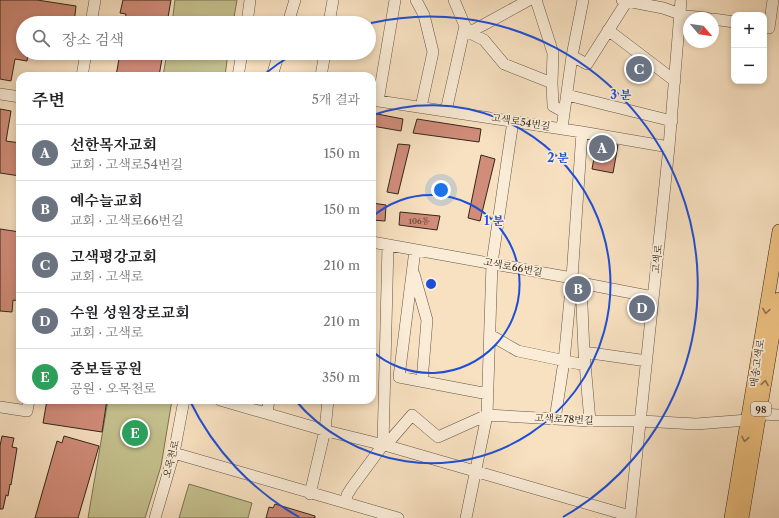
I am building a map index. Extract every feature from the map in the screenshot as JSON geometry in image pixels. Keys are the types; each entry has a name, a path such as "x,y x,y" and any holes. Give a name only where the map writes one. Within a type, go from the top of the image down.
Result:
{"main road":[{"name":"매송고색로","path":"731,518 779,231"},
{"name":"매송고색로","path":"742,518 779,299"}],"street":[{"path":"92,16 95,0"},
{"path":"248,16 250,0"},
{"path":"290,16 295,0"},
{"path":"330,16 333,0"},
{"path":"376,95 395,0"},
{"path":"416,0 424,15 433,52 421,107"},
{"path":"446,111 464,30 464,26 454,0"},
{"path":"464,30 474,30 529,0"},
{"path":"536,0 553,53 553,106 564,112"},
{"path":"562,128 572,56 583,0"},
{"path":"572,56 587,64 625,0 664,8 683,15"},
{"name":"고색로","path":"630,517 672,121 681,0"},
{"path":"771,28 773,0"},
{"path":"719,20 731,22"},
{"path":"464,30 484,40 504,64 552,82"},
{"path":"608,30 675,81"},
{"path":"83,72 85,60"},
{"path":"239,72 241,60"},
{"path":"275,72 277,60"},
{"path":"322,72 324,60"},
{"path":"0,94 16,96"},
{"path":"567,95 672,121"},
{"name":"고색로54번길","path":"376,100 562,128 669,147"},
{"path":"466,518 487,415 492,263 513,121"},
{"path":"555,419 576,281 582,132"},
{"name":"고색로66번길","path":"376,243 492,263 653,297"},
{"path":"384,445 388,245"},
{"path":"415,250 399,377 488,394"},
{"path":"412,270 427,320 422,382"},
{"path":"576,281 590,421"},
{"path":"490,335 518,351 585,365"},
{"path":"584,352 647,361"},
{"path":"0,407 27,411 28,404"},
{"name":"오목천로","path":"155,518 174,453 183,404"},
{"path":"234,404 324,430 384,445 630,517"},
{"path":"267,413 268,404"},
{"path":"310,494 324,430 327,404"},
{"path":"748,420 760,414 779,415"},
{"path":"346,503 352,487 384,445 412,415 438,437 487,415"},
{"name":"고색로78번길","path":"487,415 590,421 641,421 696,424 748,420"},
{"path":"174,453 310,494 398,518"}],"shaded area":[{"path":"175,0 237,0 234,16 173,16"},
{"path":"166,60 227,60 226,72 164,72"},
{"path":"107,404 171,404 161,466 145,518 88,518"},
{"path":"189,484 252,503 248,518 179,518"}],"building":[{"path":"0,0 37,0 76,6 75,16 16,16 16,59 11,81 0,79"},
{"path":"123,0 171,0 168,16 126,16 126,14 120,13"},
{"path":"634,59 651,71 641,83 625,70"},
{"path":"119,60 162,60 160,72 117,72"},
{"path":"0,109 11,111 6,141 16,142 16,175 0,173"},
{"path":"376,114 403,119 401,131 376,127"},
{"path":"417,119 481,129 479,142 413,133"},
{"path":"597,142 618,145 613,173 592,169"},
{"path":"398,144 410,145 398,194 387,192"},
{"path":"481,155 495,159 480,221 468,218"},
{"path":"376,204 386,205 385,221 376,220"},
{"path":"400,212 440,216 437,230 399,225"},
{"path":"0,229 16,231 16,300 13,300 12,312 0,311"},
{"path":"46,404 106,404 102,432 43,423"},
{"path":"2,436 14,438 12,447 17,448 8,496 6,495 3,509 0,509 0,446"},
{"path":"64,436 99,446 78,518 35,518 57,441 62,443"},
{"path":"275,504 315,516 315,518 266,518 269,507 273,508"}],"place":[{"name":"고색평강교회","path":"639,69"},
{"name":"선한목자교회","path":"602,148"},
{"name":"예수늘교회","path":"578,289"},
{"name":"수원 성원장로교회","path":"642,308"},
{"name":"중보들공원","path":"135,433"}]}
